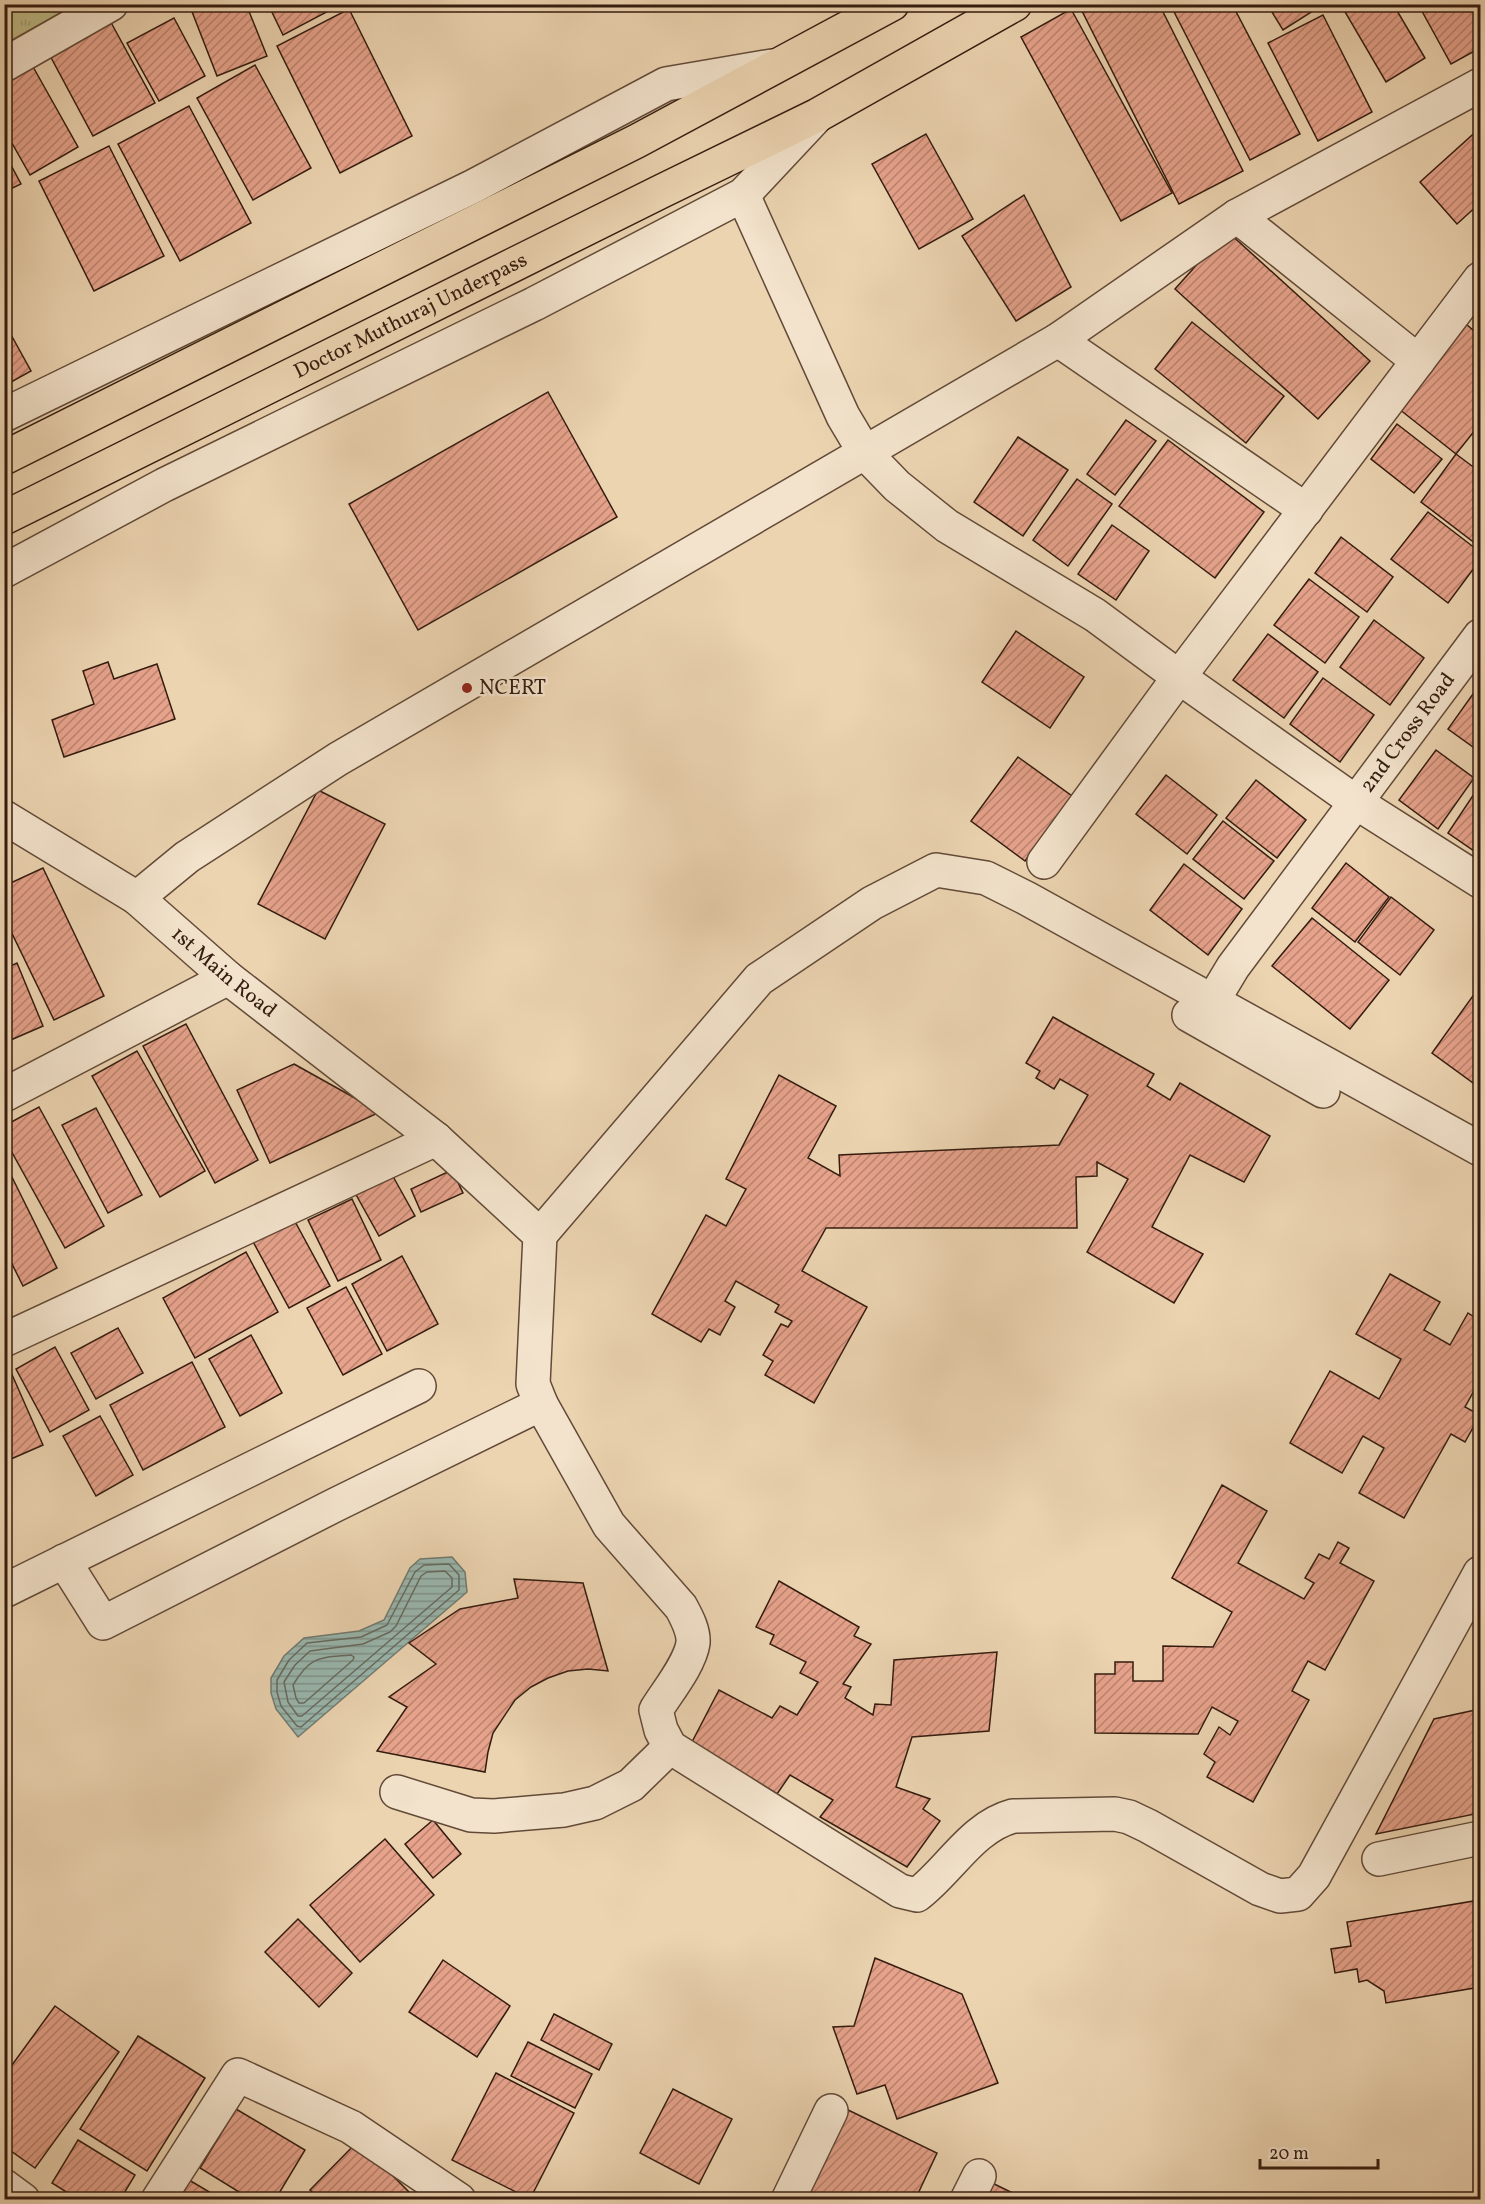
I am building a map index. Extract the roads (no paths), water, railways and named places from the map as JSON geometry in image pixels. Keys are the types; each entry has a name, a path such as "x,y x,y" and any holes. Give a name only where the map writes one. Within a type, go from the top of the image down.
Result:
{"highway":[{"path":"4,458 627,147 892,4"},
{"name":"Doctor Muthuraj Underpass","path":"4,518 818,115 1015,4"}],"street":[{"path":"4,65 111,4"},
{"path":"4,415 474,186 666,84 784,64"},
{"path":"136,898 187,857 338,759 1058,340 1237,216 1480,85"},
{"path":"4,571 164,485 534,304 742,195 818,115"},
{"path":"742,195 843,416 865,453 897,486 946,526 1095,615 1357,803 1480,881"},
{"path":"1237,216 1418,361"},
{"path":"1044,862 1179,677 1480,279"},
{"path":"1058,340 1306,510"},
{"name":"2nd Cross Road","path":"1212,1002 1233,967 1480,636"},
{"name":"1st Main Road","path":"9,824 136,898 228,978 436,1139 540,1235"},
{"path":"1480,1149 986,878 936,870 872,903 759,979 540,1235 533,1384 609,1525 681,1607 689,1622 693,1642 686,1662 656,1710 661,1730 670,1747 900,1892 908,1894 917,1895 925,1889 984,1829 998,1820 1013,1816 1115,1814 1129,1817 1148,1826 1260,1889 1280,1896 1298,1894 1314,1876 1480,1572"},
{"path":"1141,963 1131,982 1323,1092"},
{"path":"4,1095 228,978"},
{"path":"4,1340 436,1139"},
{"path":"4,1591 419,1386"},
{"path":"64,1561 103,1623 335,1505 542,1404"},
{"path":"397,1792 471,1815 494,1816 564,1810 595,1803 632,1785 670,1747"},
{"path":"1379,1859 1480,1838"},
{"path":"158,2199 238,2075 351,2127 459,2199"},
{"path":"788,2199 831,2111"},
{"path":"4,2186 23,2199"}],"water":[{"path":"452,1557 465,1572 467,1592 298,1737 276,1709 271,1693 271,1678 284,1656 304,1638 359,1631 384,1620 410,1568 420,1559"}],"place":[{"name":"NCERT","path":"467,688"}]}
